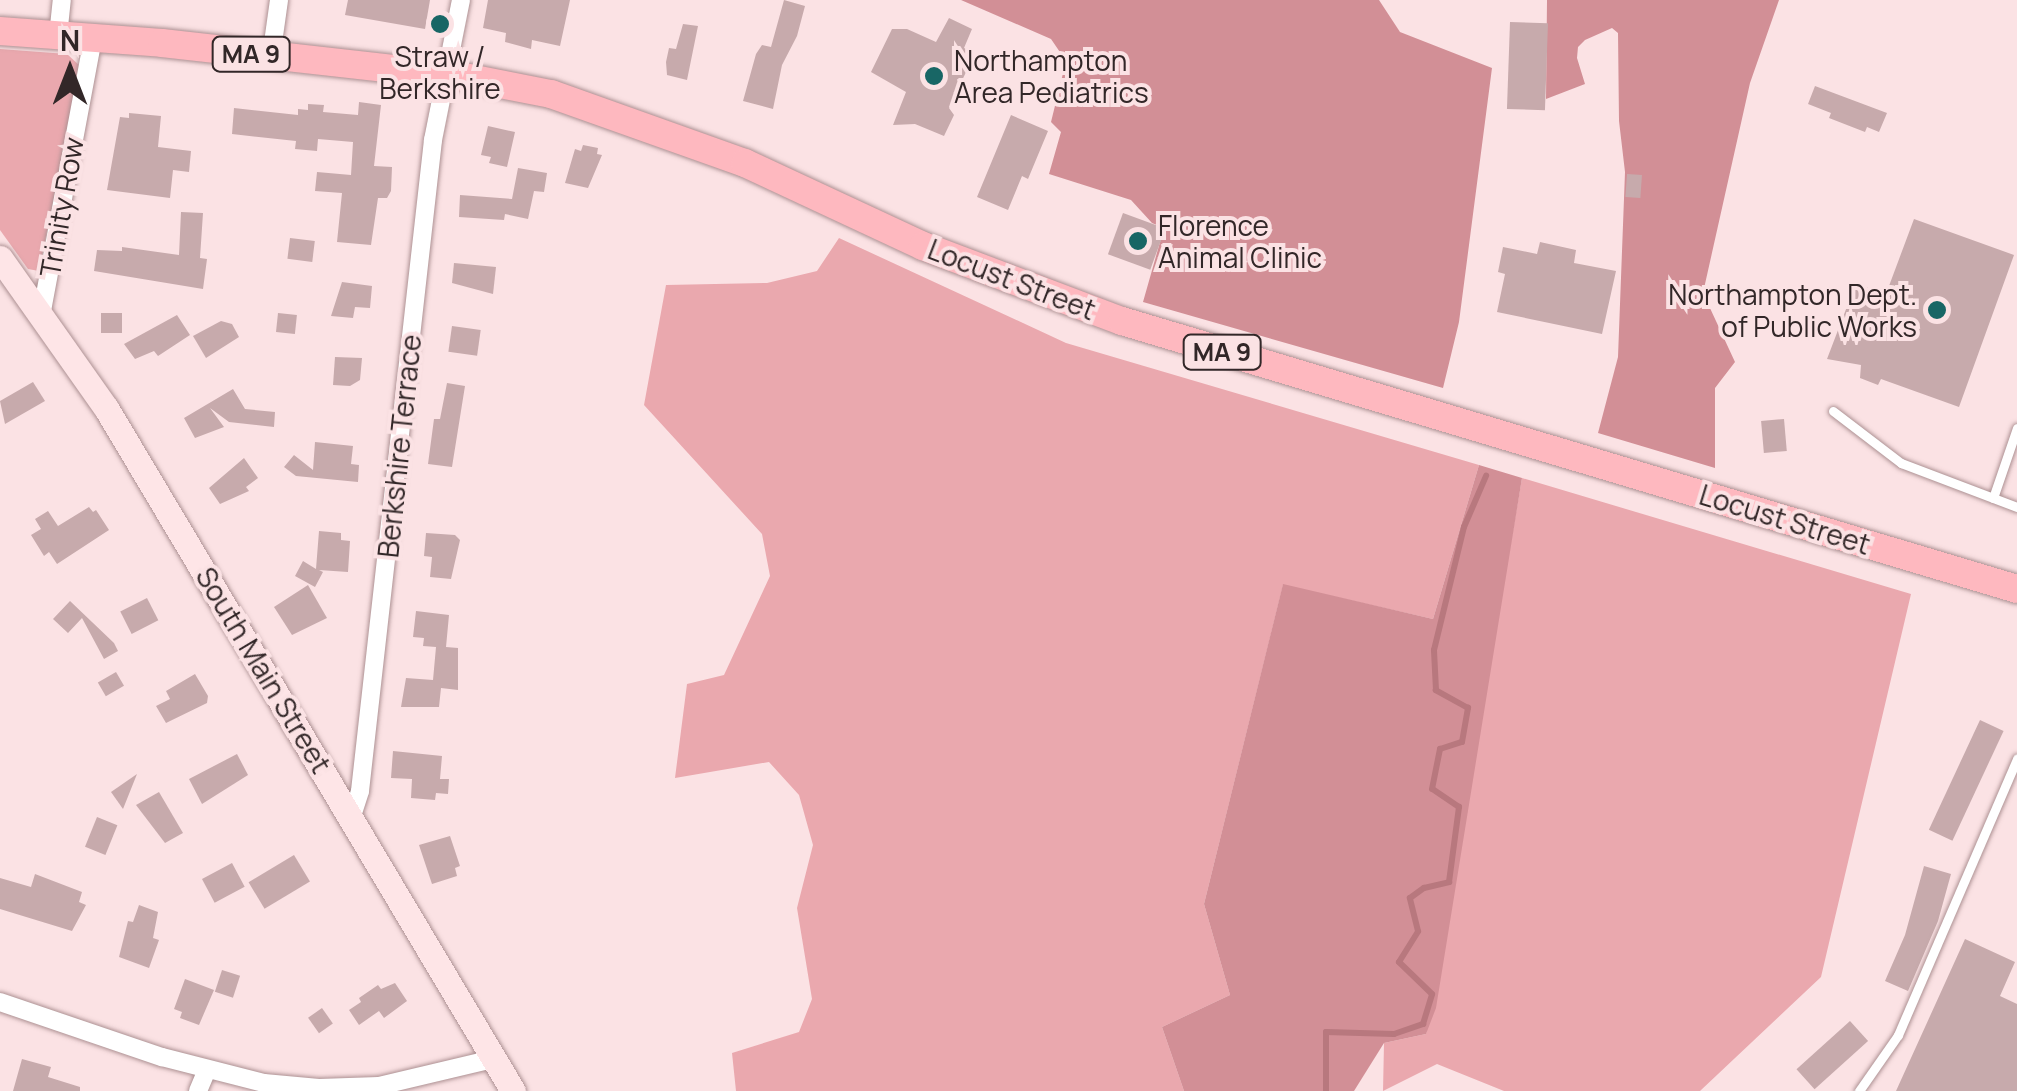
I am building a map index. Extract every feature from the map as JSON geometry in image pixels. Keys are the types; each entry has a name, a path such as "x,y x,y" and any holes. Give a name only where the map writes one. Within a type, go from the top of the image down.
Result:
{"highway":[{"name":"Locust Street","path":"0,32 444,75 551,94 642,124 780,178 961,261 1122,321 2017,589"}],"main road":[{"name":"South Main Street","path":"0,258 106,408 514,1091"}],"street":[{"path":"58,36 62,0"},
{"path":"271,57 279,0"},
{"name":"Berkshire Terrace","path":"352,816 360,791 444,75 462,0"},
{"name":"Trinity Row","path":"42,316 92,39"},
{"path":"0,1002 207,1070 264,1083 319,1088 379,1086 493,1058"},
{"path":"198,1091 207,1070"}],"lane":[{"path":"1832,411 1901,463 2017,506"},
{"path":"1993,498 2017,428"},
{"path":"1860,1091 1906,1018 2017,759"}],"shaded area":[{"path":"961,0 1379,0 1400,32 1492,68 1459,322 1443,388 1143,302 1164,228 1152,223 1131,200 1049,174 1061,132 1051,122 1066,61 1051,39"},
{"path":"1547,0 1779,0 1750,83 1703,293 1735,362 1715,388 1715,468 1598,433 1618,357 1625,172 1619,121 1618,33 1612,28 1585,40 1578,47 1577,58 1585,84 1546,99"},
{"path":"0,49 67,54 80,66 39,271 28,269 0,230"},
{"path":"839,238 1066,343 1479,465 1433,619 1283,585 1204,904 1230,995 1162,1027 1184,1091 736,1091 732,1053 799,1032 812,999 797,908 813,845 799,795 769,762 675,778 687,684 724,675 770,576 762,534 644,405 666,285 767,283 817,271"},
{"path":"1479,465 1522,478 1436,1008 1426,1034 1384,1043 1354,1091 1184,1091 1162,1027 1230,995 1204,904 1283,584 1433,619"},
{"path":"1522,478 1911,594 1821,977 1700,1091 1504,1091 1437,1064 1383,1091 1384,1043 1426,1034"}],"building":[{"path":"348,0 430,0 425,29 345,15"},
{"path":"488,0 570,0 560,46 532,40 531,49 505,42 506,33 483,28"},
{"path":"784,0 805,6 797,36 782,65 773,109 743,101 756,54 762,45 771,47"},
{"name":"Northampton Area Pediatrics","path":"949,18 972,29 964,48 975,53 949,108 954,115 944,136 915,124 893,125 906,92 871,72 892,29 907,29 936,42"},
{"path":"1510,22 1548,23 1545,110 1507,109"},
{"path":"683,24 698,26 687,80 667,75 666,62 669,48 676,49"},
{"path":"1815,86 1887,113 1879,132 1867,127 1865,132 1829,118 1831,113 1808,104"},
{"path":"359,102 381,105 374,166 392,167 391,191 387,198 378,198 371,245 337,242 342,193 315,191 317,172 351,175 353,142 318,139 317,151 295,149 296,141 232,134 234,108 298,115 298,109 308,110 308,104 324,105 323,112 358,115"},
{"path":"129,113 161,116 158,147 191,151 189,172 173,170 170,198 107,190 120,117 129,118"},
{"path":"1011,115 1048,131 1028,179 1022,176 1008,210 977,197"},
{"path":"488,126 515,132 507,167 489,163 491,157 481,155"},
{"path":"583,145 598,148 597,154 602,155 588,188 565,183 575,149 581,151"},
{"path":"518,168 547,173 544,192 534,191 528,219 505,214 504,220 459,217 460,195 512,199"},
{"path":"1627,174 1642,175 1640,198 1625,197"},
{"path":"181,212 203,213 200,258 207,259 203,289 94,271 97,250 122,251 122,247 179,255"},
{"name":"Florence Animal Clinic","path":"1123,213 1165,228 1150,270 1108,254"},
{"name":"Northampton Dept. of Public Works","path":"1914,219 2014,255 1959,407 1881,379 1878,385 1860,378 1861,365 1827,359 1856,283 1886,294"},
{"path":"290,238 315,241 312,262 287,259"},
{"path":"1540,242 1576,250 1574,263 1616,271 1602,334 1497,312 1505,274 1498,272 1503,247 1537,254"},
{"path":"454,263 496,267 493,294 452,283"},
{"path":"342,282 372,286 370,308 355,307 353,318 331,316"},
{"path":"101,313 122,313 122,333 101,333"},
{"path":"278,313 297,315 295,334 276,332"},
{"path":"177,315 190,335 158,356 154,351 135,359 124,344"},
{"path":"221,321 232,324 239,337 206,358 193,336"},
{"path":"452,326 481,330 477,356 448,352"},
{"path":"335,357 362,358 360,380 350,386 333,385"},
{"path":"33,382 45,401 5,424 0,401"},
{"path":"447,383 465,386 452,467 428,464 434,419 440,419"},
{"path":"233,389 245,409 275,412 274,427 229,422 210,408 224,427 195,438 184,418"},
{"path":"1784,419 1787,451 1764,453 1761,421"},
{"path":"315,442 353,446 351,464 359,465 358,482 296,476 284,467 294,455 313,470"},
{"path":"244,458 258,478 246,487 249,491 220,504 209,488"},
{"path":"89,507 93,512 96,510 109,530 57,564 49,552 44,556 31,535 41,529 35,519 48,511 58,526"},
{"path":"319,531 341,533 341,540 350,541 348,572 319,570 323,572 315,587 295,576 303,561 316,569"},
{"path":"426,533 455,535 460,540 451,579 430,577 432,557 424,556"},
{"path":"308,585 327,618 292,635 274,607"},
{"path":"147,598 158,620 132,634 120,612"},
{"path":"70,601 118,651 104,659 82,618 68,633 53,619"},
{"path":"416,611 449,615 446,647 458,648 458,690 441,688 439,707 401,707 406,678 433,680 436,647 423,646 424,638 413,637"},
{"path":"116,672 124,686 106,696 98,682"},
{"path":"195,674 208,696 207,703 166,723 156,706 170,699 166,691"},
{"path":"1980,720 2004,731 1952,841 1929,830"},
{"path":"393,751 442,756 440,779 449,779 448,794 436,793 435,800 411,798 412,779 391,778"},
{"path":"237,754 248,775 202,804 189,779"},
{"path":"137,774 123,809 111,792"},
{"path":"159,792 183,833 165,843 136,805"},
{"path":"97,817 117,825 105,855 85,847"},
{"path":"450,836 460,866 455,868 457,876 432,884 419,845"},
{"path":"294,855 310,882 265,909 249,882"},
{"path":"232,863 245,887 215,903 202,879"},
{"path":"1924,866 1951,874 1938,921 1908,991 1885,981 1905,935"},
{"path":"35,874 82,892 79,902 86,905 72,931 0,909 0,878 31,887"},
{"path":"139,905 158,912 153,938 159,940 149,968 119,957 128,921 133,922"},
{"path":"1965,939 2015,962 2000,996 2017,1004 2017,1091 1896,1091"},
{"path":"222,970 240,976 233,998 215,992"},
{"path":"185,979 214,990 199,1025 180,1018 182,1012 174,1009"},
{"path":"395,983 407,1001 384,1018 379,1011 359,1025 349,1010 361,1002 359,998 378,985 381,989"},
{"path":"322,1008 333,1024 319,1033 308,1018"},
{"path":"1850,1021 1868,1041 1815,1089 1796,1069"},
{"path":"22,1059 51,1067 48,1077 80,1087 80,1091 13,1091"}],"waterway":[{"path":"1326,1091 1326,1032 1394,1034 1423,1024 1432,994 1399,962 1418,931 1410,898 1424,888 1449,882 1459,807 1432,789 1440,749 1462,742 1468,708 1436,690 1434,650 1464,527 1486,476"}],"place":[{"name":"Straw / Berkshire","path":"440,24"},
{"name":"Northampton Area Pediatrics","path":"934,76"},
{"name":"Florence Animal Clinic","path":"1138,241"},
{"name":"Northampton Dept. of Public Works","path":"1937,310"}]}
